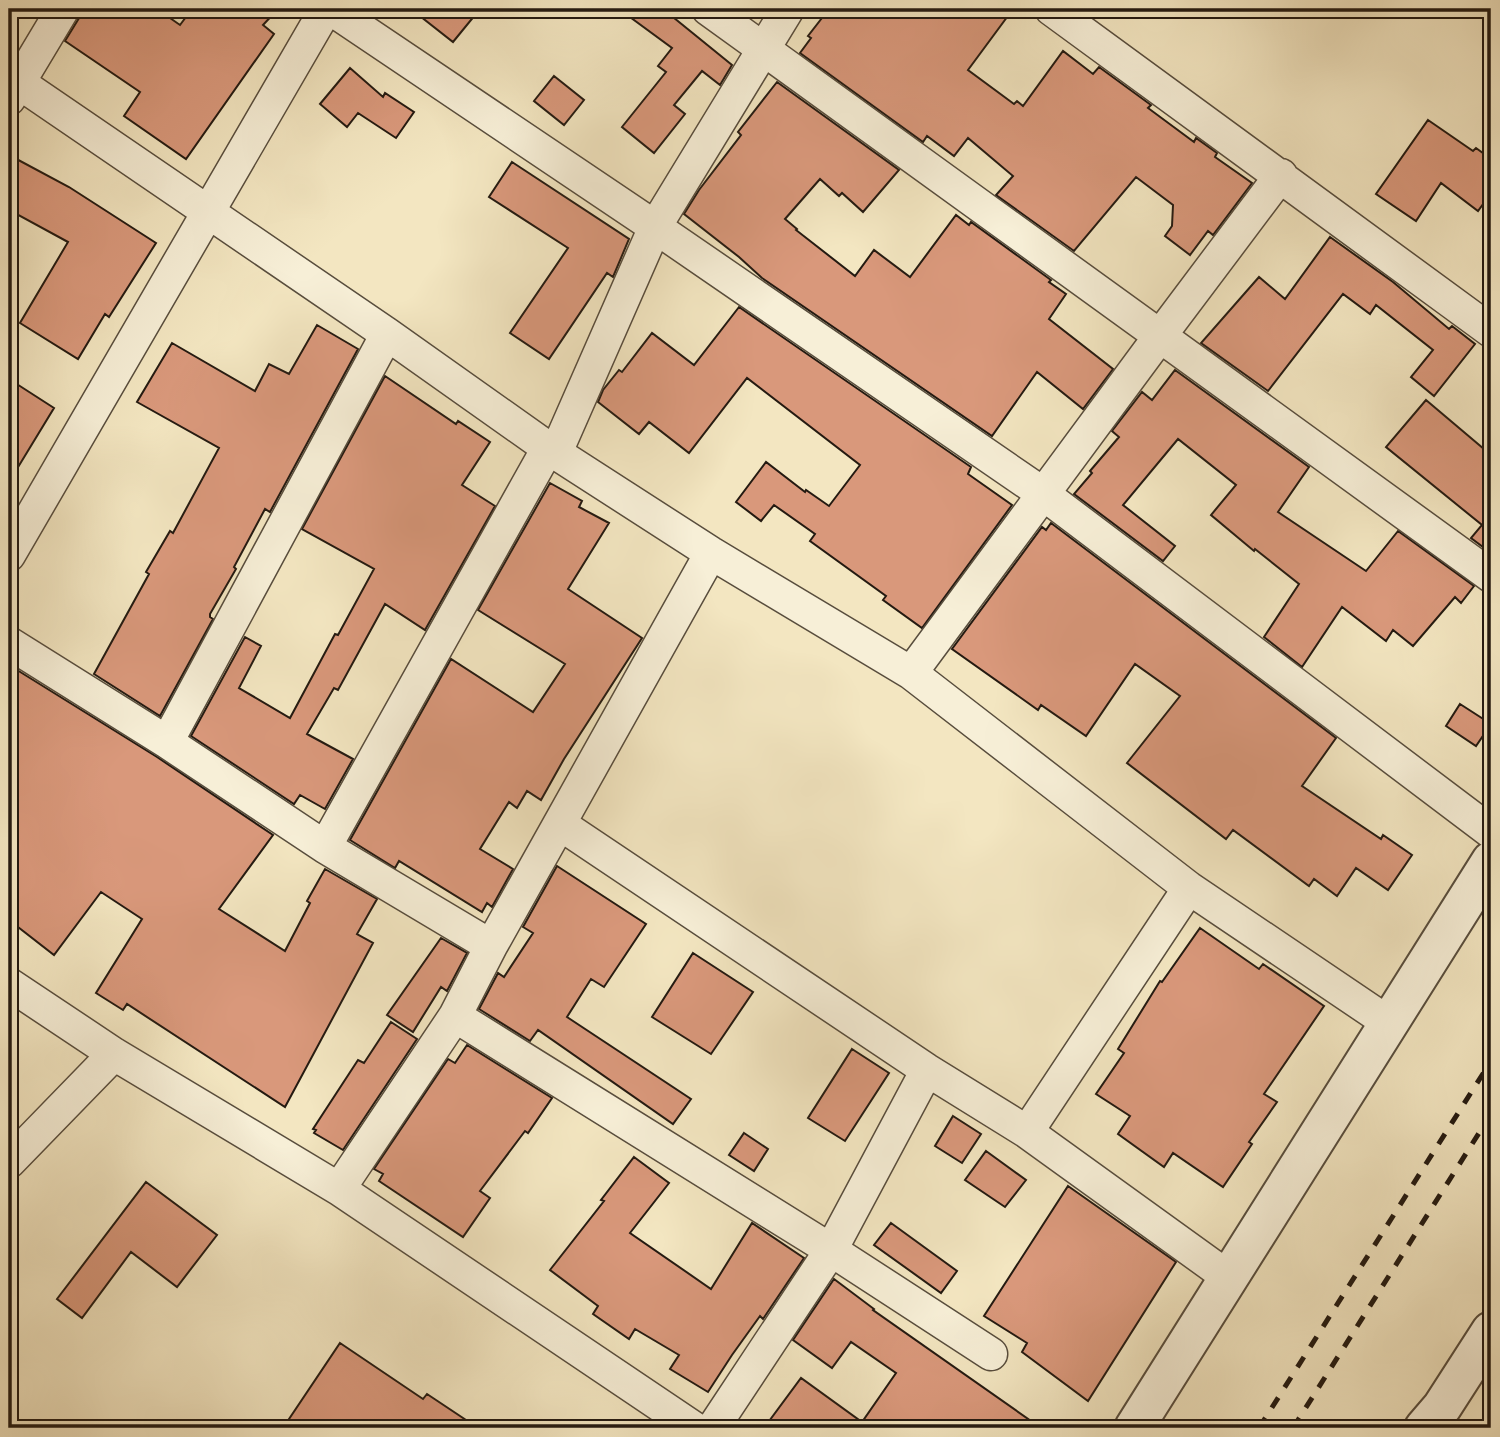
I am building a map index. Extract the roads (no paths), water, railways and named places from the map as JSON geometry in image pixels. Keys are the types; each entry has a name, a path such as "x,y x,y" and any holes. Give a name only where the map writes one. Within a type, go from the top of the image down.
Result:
{"street":[{"path":"63,9 12,86 208,211 548,448 711,553 911,673 1189,888 1389,1023"},
{"path":"9,555 328,9 655,227 1042,493 1491,832"},
{"path":"708,9 1491,576"},
{"path":"324,847 548,448 561,441 655,227 788,9"},
{"path":"1051,9 1491,331"},
{"path":"911,673 1042,493 1281,175"},
{"path":"167,742 387,334"},
{"path":"339,1189 454,1016 711,553"},
{"path":"9,643 167,742 324,847 491,946"},
{"path":"560,824 927,1070 1027,1132 1228,1277"},
{"path":"1134,1428 1491,861"},
{"path":"1027,1132 1189,888"},
{"path":"9,984 114,1054 339,1189 694,1428"},
{"path":"454,1016 831,1250 991,1354"},
{"path":"9,1162 114,1054"},
{"path":"713,1428 831,1250 927,1070"},
{"path":"1424,1428 1442,1407 1491,1331"}],"railway":[{"path":"1259,1428 1491,1061"},
{"path":"1293,1428 1491,1114"}]}
